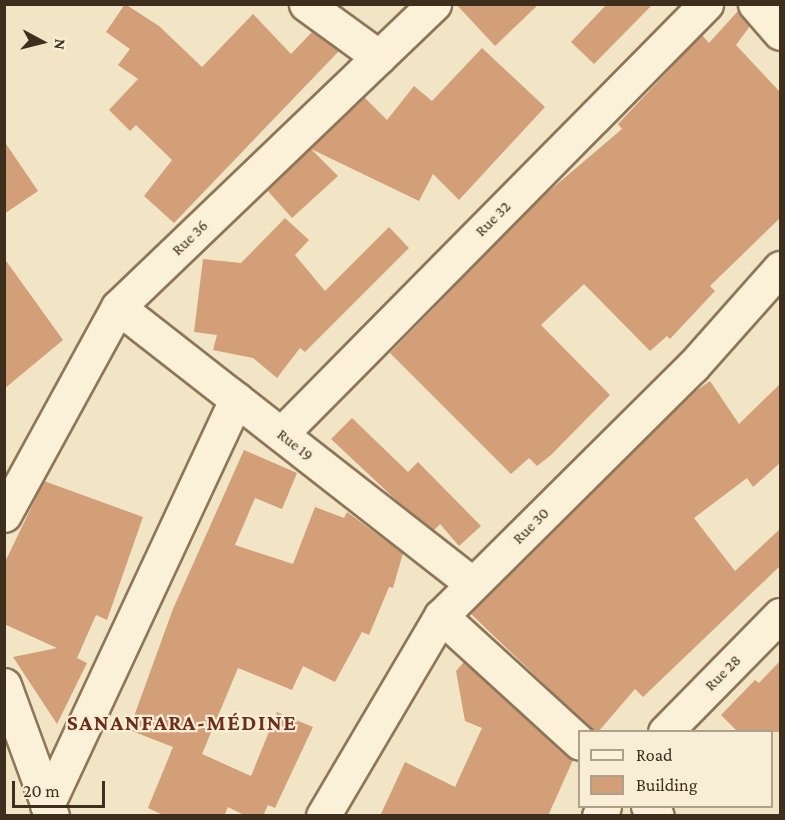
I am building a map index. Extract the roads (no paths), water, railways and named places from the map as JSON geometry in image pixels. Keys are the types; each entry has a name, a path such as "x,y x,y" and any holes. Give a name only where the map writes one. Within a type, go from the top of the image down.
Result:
{"street":[{"path":"306,4 379,57"},
{"name":"Rue 36","path":"4,515 118,307 434,4"},
{"name":"Rue 32","path":"281,434 706,4"},
{"path":"755,4 780,33"},
{"name":"Rue 30","path":"323,816 441,616 693,366 780,268"},
{"name":"Rue 19","path":"118,307 473,584"},
{"path":"49,810 236,399"},
{"name":"Rue 28","path":"666,730 780,615"},
{"path":"441,616 578,742"},
{"path":"4,685 49,810"}],"district":[{"name":"SANANFARA-MÉDINE","path":"182,723"}]}
